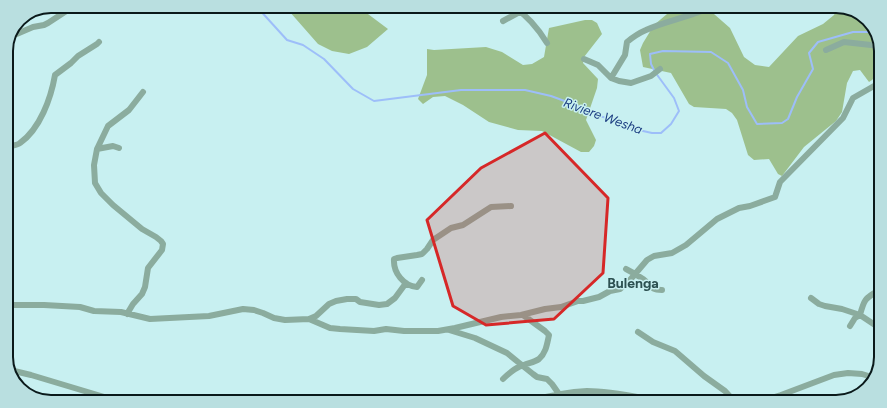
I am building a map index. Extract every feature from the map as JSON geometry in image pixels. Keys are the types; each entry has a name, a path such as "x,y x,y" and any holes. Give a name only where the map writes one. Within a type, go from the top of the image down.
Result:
{"street":[{"path":"17,34 48,23 63,13"},
{"path":"503,21 514,13"},
{"path":"521,13 539,30 547,43"},
{"path":"611,78 624,55 627,42 645,30 698,13"},
{"path":"13,146 19,144 37,126 53,88 55,75 78,56 99,42"},
{"path":"826,50 844,42 874,45"},
{"path":"584,59 598,66 611,78 631,83 651,76 660,69"},
{"path":"309,319 330,328 340,329 374,331 386,329 426,331 448,329 501,317 523,315 545,309 561,307 578,301 599,297 610,291 620,289 647,260 654,256 672,253 686,245 717,220 739,208 750,206 775,196 780,182 842,118 853,98 874,86"},
{"path":"127,314 142,294 145,287 148,268 162,250 163,244 156,236 142,229 113,205 98,188 95,183 94,165 97,149 108,126 129,110 143,92"},
{"path":"97,149 113,146 119,148"},
{"path":"422,280 417,288 406,283 397,274 393,264 394,259 422,254 433,240 451,228 463,225 491,207 511,206"},
{"path":"626,269 644,280 651,288 662,290"},
{"path":"13,305 80,307 94,311 121,312 150,319 209,316 243,309 254,310 274,318 285,320 309,319 316,316 329,304 336,300 356,299 360,302 379,305 387,304 395,298 406,283"},
{"path":"850,326 855,318 860,315 864,301 874,293"},
{"path":"811,298 818,304 842,309 860,315 874,324"},
{"path":"503,379 511,371 539,359 545,350 549,335 523,315"},
{"path":"448,329 469,335 507,353 532,374 537,377 547,379 559,394"},
{"path":"638,332 653,342 675,351 729,395"},
{"path":"16,371 38,376 98,395"},
{"path":"784,395 834,375 848,373 869,376"},
{"path":"555,395 588,391 623,395"}],"highlighted area":[{"path":"545,133 608,198 603,273 554,319 486,325 453,306 427,220 481,168"}],"green space":[{"path":"291,13 367,13 388,29 367,47 349,54 332,51 318,44"},
{"path":"835,13 843,14 855,18 863,24 869,32 873,41 874,49 874,78 869,82 860,70 853,71 847,83 842,112 836,121 804,147 782,176 778,174 769,159 754,160 748,155 737,120 732,113 726,109 694,107 689,104 671,73 643,67 640,50 643,43 654,25 667,14 714,14 730,28 744,57 755,65 769,67 798,36 823,24"},
{"path":"585,20 592,20 597,23 602,34 584,57 583,63 598,79 597,88 586,120 596,140 594,146 589,152 581,152 542,131 518,130 489,122 463,105 445,96 433,97 423,104 418,99 427,75 427,49 434,50 486,47 502,52 523,65 532,64 544,57 549,28"}],"waterway":[{"name":"Riviere Wesha","path":"262,13 287,40 303,45 324,59 353,89 374,101 461,90 525,90 551,96 578,106 598,116 613,119 634,129 652,133 661,133 671,124 679,111 674,98 655,72 651,64 650,54 663,51 711,52 728,63 743,90 747,107 757,124 782,123 788,119 797,97 813,69 809,53 818,42 853,32 869,32"}],"district":[{"name":"Bulenga","path":"633,283"}]}
